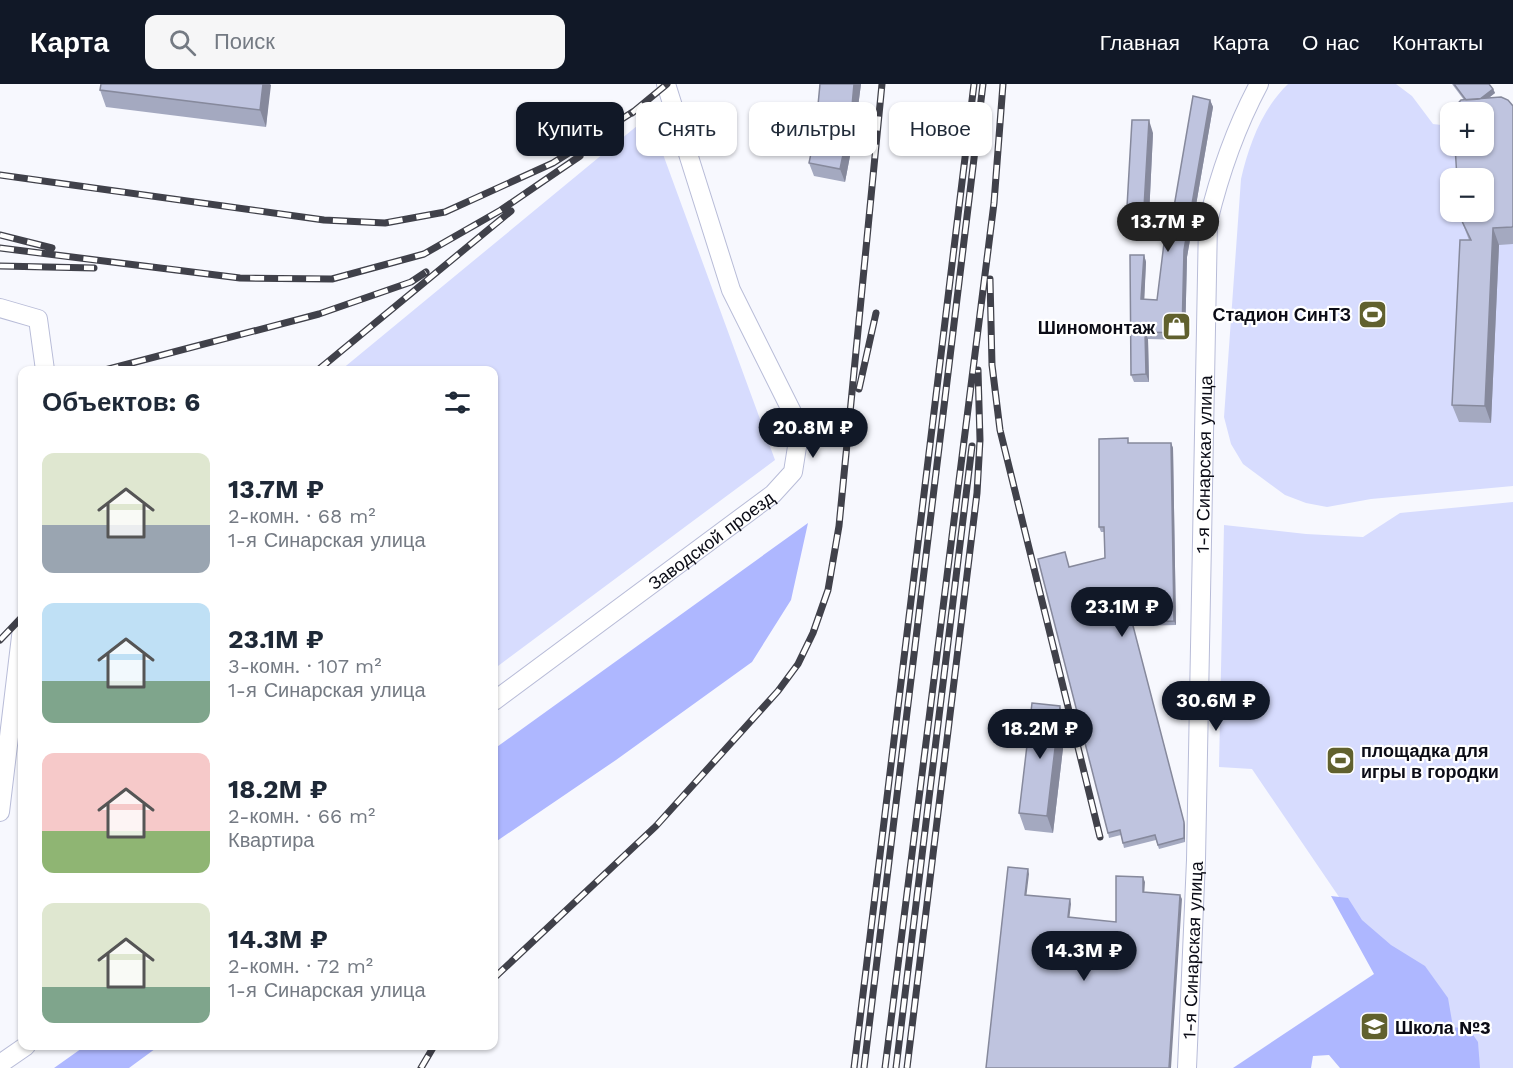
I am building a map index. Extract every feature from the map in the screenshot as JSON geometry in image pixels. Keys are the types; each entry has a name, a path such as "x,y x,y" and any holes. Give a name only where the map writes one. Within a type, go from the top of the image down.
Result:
{"street":[{"name":"Заводской проезд","path":"498,698 773,494 793,472 800,428 731,290 666,84"},
{"name":"1-я Синарская улица","path":"1187,1068 1196,861 1208,222 1233,135 1259,84"},
{"path":"0,308 38,319 44,366"},
{"path":"0,812 18,661"},
{"path":"0,1064 20,1050"}],"shaded area":[{"name":"Стадион СинТЗ","path":"1288,84 1396,84 1412,96 1433,124 1440,125 1440,156 1494,156 1494,134 1513,110 1513,486 1371,499 1327,507 1306,503 1285,495 1243,464 1231,444 1224,417 1241,179 1258,128 1271,105"},
{"path":"636,127 636,156 664,156 775,460 498,666 498,366 346,366 600,156 624,156 624,137"},
{"path":"1513,502 1513,1068 1463,1068 1384,963 1252,769 1219,767 1224,525 1306,534 1363,537 1400,513"},
{"path":"808,523 791,600 752,662 616,760 498,840 498,746"},
{"path":"1331,896 1348,898 1362,920 1391,945 1425,966 1448,998 1453,1027 1469,1029 1478,1042 1480,1068 1340,1068 1329,1055 1313,1056 1311,1068 1233,1068 1374,974"},
{"path":"79,1050 154,1050 129,1068 54,1068"}],"building":[{"path":"101,84 263,84 260,110 100,90"},
{"path":"820,84 854,84 852,102 818,102"},
{"path":"1454,84 1489,84 1493,89 1480,99 1466,100"},
{"path":"1193,96 1210,100 1184,250 1182,333 1145,332 1146,374 1131,375 1130,255 1144,255 1141,299 1157,300 1165,235 1169,236"},
{"path":"1501,97 1513,106 1513,226 1493,228 1485,406 1452,405 1460,240 1471,240 1462,222 1494,222 1494,168 1456,168 1456,156 1494,156 1494,102 1459,102"},
{"path":"1132,120 1149,120 1143,225 1126,224"},
{"path":"810,156 843,156 840,169 809,163"},
{"path":"1128,438 1128,443 1171,443 1174,621 1132,622 1184,822 1184,838 1158,845 1155,835 1123,843 1120,830 1108,833 1038,559 1065,552 1069,567 1105,558 1104,527 1099,527 1099,439"},
{"path":"1032,703 1060,706 1047,816 1019,813"},
{"path":"1008,867 1028,869 1025,895 1070,899 1068,917 1116,922 1116,876 1143,877 1143,892 1180,895 1169,1068 986,1068"}],"railway":[{"path":"632,113 667,84"},
{"path":"498,974 656,826 778,691 798,664 813,633 828,590 839,526 882,84"},
{"path":"854,1068 974,84"},
{"path":"864,1068 983,84"},
{"path":"885,1068 994,203 1003,84"},
{"path":"0,175 324,220 385,223 445,212 553,163 636,110"},
{"path":"0,248 240,278 332,279 424,254 501,210 580,156"},
{"path":"323,366 511,211"},
{"path":"0,235 52,248"},
{"path":"0,266 94,268"},
{"path":"120,366 319,314 411,282 426,272"},
{"path":"990,279 992,365 1000,430 1100,837"},
{"path":"859,389 876,313"},
{"path":"907,1068 977,493 980,440 978,370"},
{"path":"896,1068 972,446"},
{"path":"0,640 18,621"},
{"path":"421,1068 432,1050"}],"place":[{"name":"Стадион СинТЗ","path":"1372,314"},
{"name":"Шиномонтаж","path":"1176,327"},
{"name":"площадка для игры в городки","path":"1340,760"},
{"name":"Школа №3","path":"1374,1027"}]}
